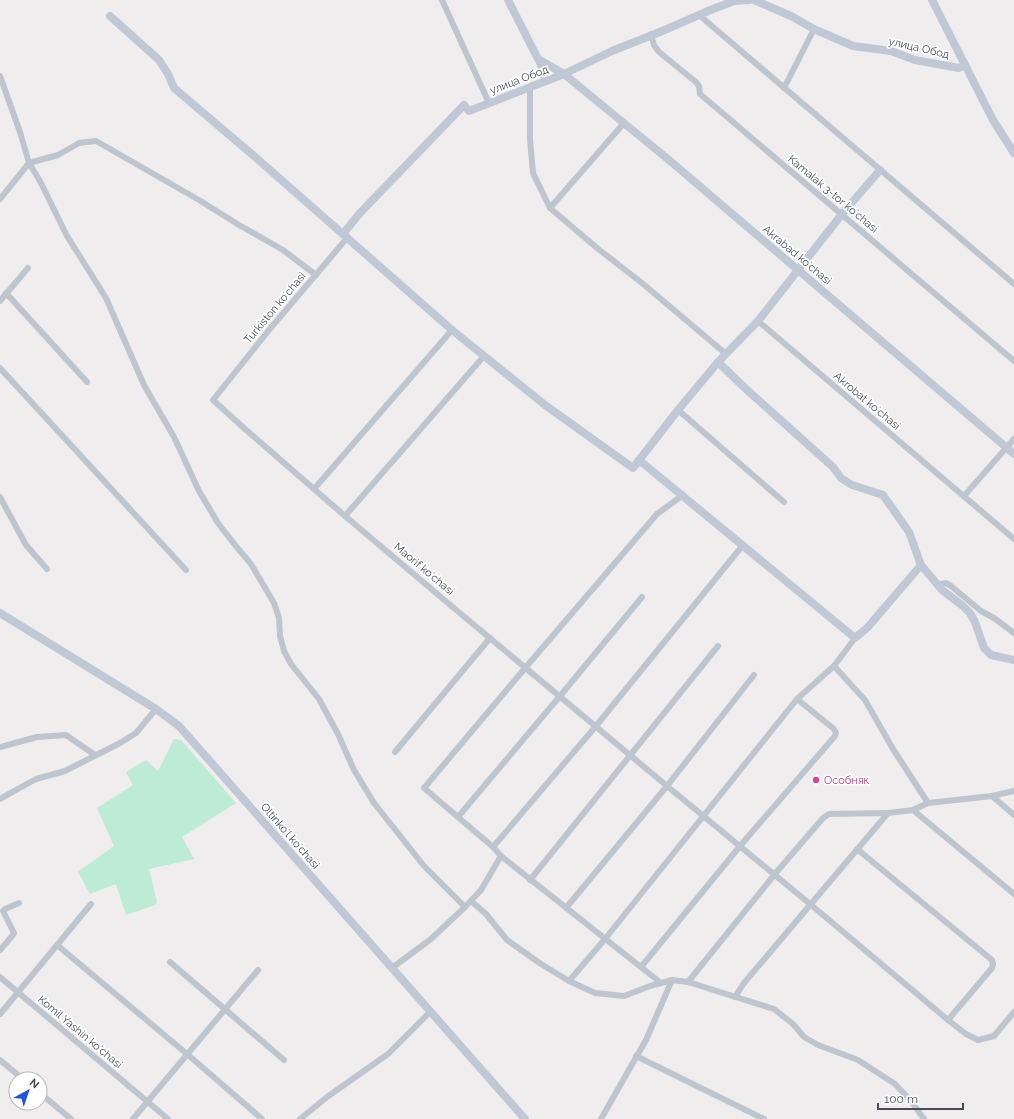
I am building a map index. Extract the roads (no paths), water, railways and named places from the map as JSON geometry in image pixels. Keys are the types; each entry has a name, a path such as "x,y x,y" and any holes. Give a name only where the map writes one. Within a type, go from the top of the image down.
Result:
{"street":[{"path":"442,0 489,103"},
{"path":"508,0 538,59 545,82"},
{"name":"улица Обод","path":"345,236 360,213 464,105 469,111 564,74 612,51 708,10 734,1 749,0"},
{"name":"улица Обод","path":"754,0 791,16 814,30 852,46 891,51 915,60 959,68 965,65"},
{"path":"932,0 993,120 1014,153"},
{"path":"699,15 1014,284"},
{"path":"110,16 159,60 168,74 174,88 254,156 452,330 545,405 633,468 718,362 758,321 842,214 880,170"},
{"path":"784,88 814,30"},
{"name":"Kamalak 3-tor koʻchasi","path":"651,34 659,52 696,82 699,86 700,94 1014,361"},
{"name":"Akrabad koʻchasi","path":"538,59 564,74 669,160 1014,454"},
{"path":"0,76 29,162 67,236 106,298 144,385 174,437 199,491 218,523 251,564 274,603 279,618 280,636 284,651 291,664 320,699 354,770 374,803 424,866 465,907"},
{"path":"530,88 530,139 533,173 550,208 726,354"},
{"path":"550,208 624,123"},
{"name":"Turkiston koʻchasi","path":"29,162 58,155 78,142 96,141 283,250 316,275 213,400 345,516"},
{"path":"0,198 29,162"},
{"path":"316,275 345,236"},
{"path":"0,301 28,268"},
{"path":"6,293 87,382"},
{"name":"Akrobat koʻchasi","path":"758,321 1013,536"},
{"path":"314,489 452,330"},
{"path":"345,516 484,356"},
{"path":"718,362 833,467 841,478 852,485 883,496 909,532 921,565 942,590 970,613 987,652 991,656 1014,660"},
{"path":"0,368 186,570"},
{"path":"678,410 784,502"},
{"path":"964,496 1014,439"},
{"path":"640,460 855,638"},
{"path":"661,983 530,880 424,788 657,514 683,495"},
{"path":"0,497 26,545 47,569"},
{"name":"Maorif koʻchasi","path":"345,516 966,1034 978,1040 994,1036 1014,1012"},
{"path":"493,848 596,726 743,545"},
{"path":"569,981 605,939 797,699 834,666 855,638 868,627 921,565"},
{"path":"938,585 946,583 951,586 981,611 994,618 1014,633"},
{"path":"458,817 642,597"},
{"name":"Oltinkoʻl koʻchasi","path":"0,613 156,709 179,726 525,1119"},
{"path":"395,752 490,638"},
{"path":"530,880 718,646"},
{"path":"834,666 866,700 893,750 928,803"},
{"path":"566,908 667,786 754,675"},
{"path":"641,967 740,846 835,736 836,733 834,729 797,699"},
{"path":"0,799 36,778 65,770 120,743 136,733 156,709"},
{"path":"0,747 37,737 66,735 95,756"},
{"path":"688,982 774,875 823,818 829,814 888,813 913,810 928,803 992,796 1014,791"},
{"path":"992,796 1014,815"},
{"path":"913,810 1014,894"},
{"path":"735,997 744,983 888,813"},
{"path":"857,849 992,960 992,968 948,1020"},
{"path":"392,968 431,939 471,901 481,890 501,856"},
{"path":"471,901 486,914 507,940 541,964 569,981 595,994 624,996 650,986 672,980 688,982 774,1009 793,1024 804,1037 818,1045 858,1060 895,1084 911,1101 924,1119"},
{"path":"0,950 14,932 3,911 19,903"},
{"path":"0,1014 91,904"},
{"path":"57,945 262,1119"},
{"path":"170,962 284,1060"},
{"path":"133,1119 258,970"},
{"name":"Komil Yashin koʻchasi","path":"0,977 147,1102"},
{"path":"601,1119 652,1026 672,980"},
{"path":"300,1119 327,1097 388,1054 430,1012"},
{"path":"636,1056 764,1119"},
{"path":"0,1060 13,1071"},
{"path":"48,1100 71,1119"},
{"path":"147,1102 168,1119"}],"place":[{"name":"Особняк","path":"816,780"}]}
